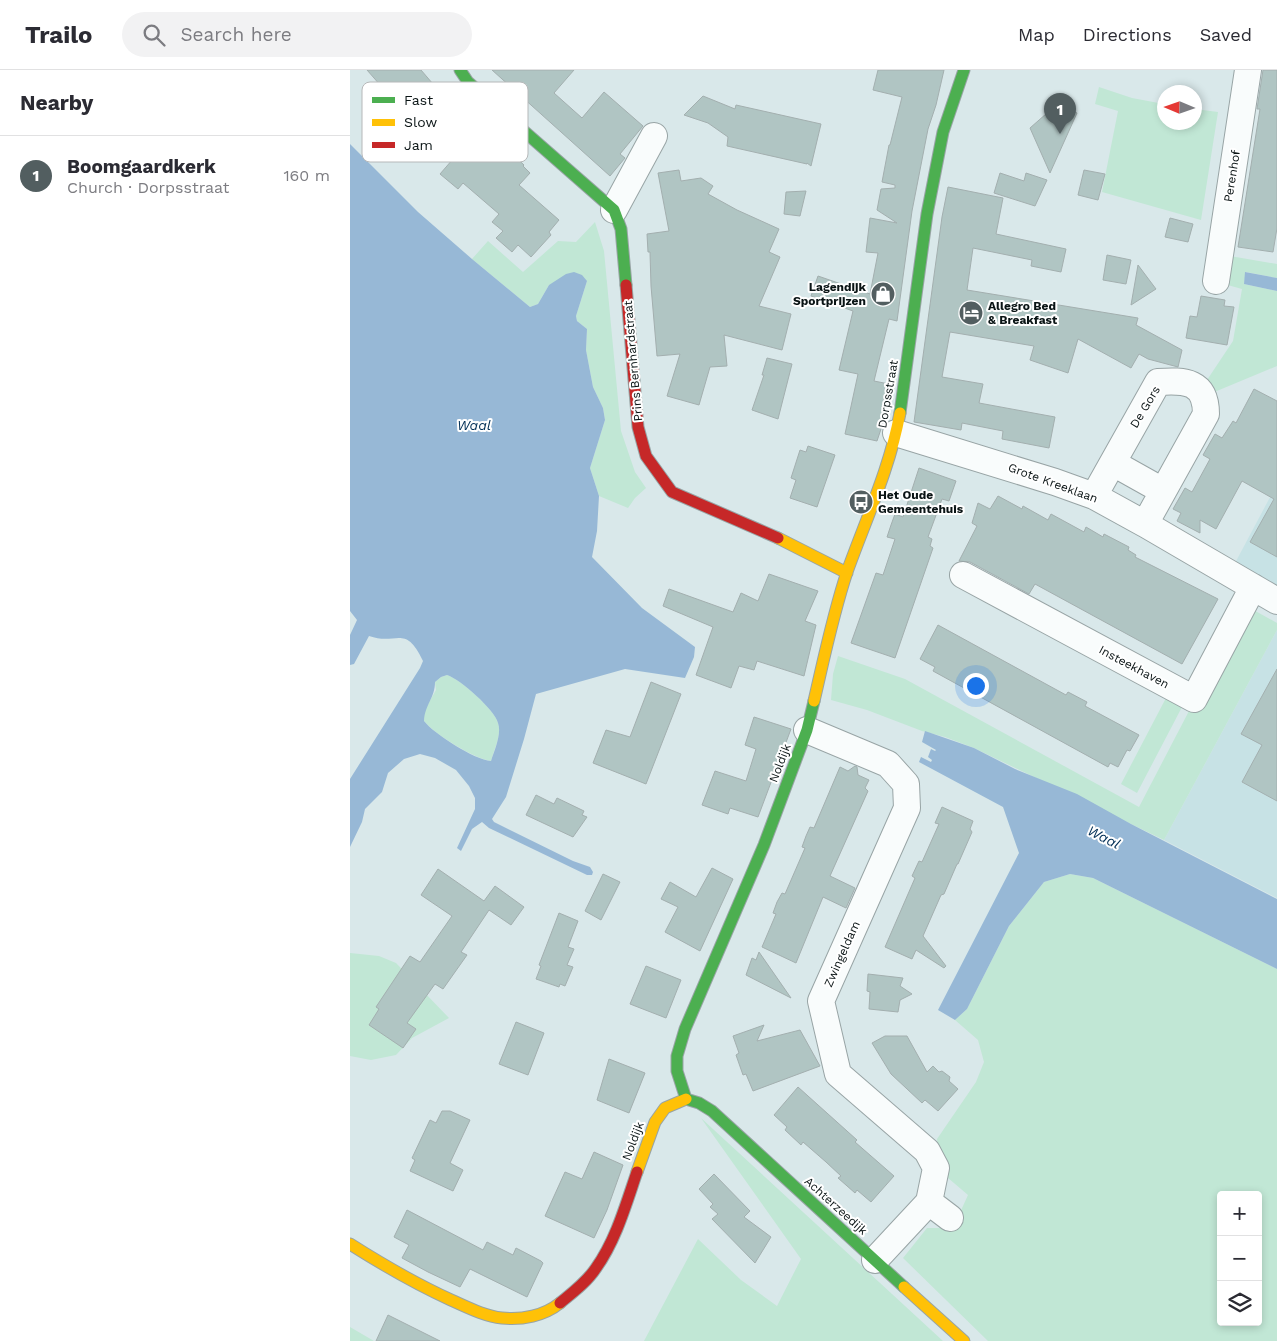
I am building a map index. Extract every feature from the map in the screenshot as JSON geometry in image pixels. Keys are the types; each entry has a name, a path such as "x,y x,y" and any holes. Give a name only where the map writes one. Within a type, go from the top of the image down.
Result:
{"street":[{"path":"460,70 468,82"},
{"name":"Dorpsstraat","path":"809,723 828,640 847,573 874,504 896,433 904,396 927,214 943,132 964,70"},
{"name":"Perenhof","path":"1216,281 1248,70"},
{"path":"528,135 614,210 654,136"},
{"name":"Prins Bernhardstraat","path":"614,210 621,229 638,427 646,456 672,492 783,540 847,573"},
{"name":"De Gors","path":"1094,496 1158,382 1175,381 1188,383 1197,388 1206,400 1206,414 1145,524"},
{"name":"Grote Kreeklaan","path":"896,433 1055,482 1094,496 1277,601"},
{"path":"1114,463 1163,491"},
{"name":"Insteekhaven","path":"963,575 1194,699 1253,586"},
{"name":"Noldijk","path":"350,1244 421,1286 473,1310 501,1318 525,1318 550,1311 574,1292 596,1269 617,1230 648,1139 656,1122 666,1108 686,1099 678,1071 677,1056 685,1029 764,845 809,723"},
{"name":"Zwingeldam","path":"809,723 888,764 906,784 907,808 821,1001 838,1074 927,1152 936,1168 929,1202"},
{"name":"Achterzeedijk","path":"686,1099 698,1102 712,1111 964,1341"},
{"path":"875,1260 929,1202 950,1218"}],"shaded area":[{"path":"1277,484 1277,590 1234,565"},
{"path":"1277,630 1277,898 1164,840"}],"green space":[{"path":"1099,87 1132,98 1157,103 1157,130 1202,130 1202,110 1218,112 1201,220 1102,192 1118,111 1095,104"},
{"path":"595,222 604,251 621,431 635,472 646,488 628,508 599,496 590,468 605,420 603,408 593,387 586,350 587,329 577,321 576,316 587,281 549,285 538,304 530,307 472,259 488,241 523,272 558,241 576,242"},
{"path":"1230,256 1277,264 1277,278 1246,272 1244,284 1277,291 1277,366 1212,393 1207,380 1233,341 1242,289 1224,284"},
{"path":"1250,608 1277,623 1277,630 1164,840 974,748 867,710 831,700 833,674 838,656 905,679 1139,807 1189,711 1194,713"},
{"path":"447,675 460,682 476,696 495,717 499,732 491,761 475,756 455,745 424,721 424,711 436,690 435,682"},
{"path":"1166,698 1182,707 1137,793 1121,784"},
{"path":"1070,874 1093,878 1277,969 1277,1341 988,1341 903,1258 927,1228 953,1228 968,1195 941,1172 937,1139 976,1082 984,1062 978,1040 955,1020 967,1009 1009,926 1044,882"},
{"path":"350,953 379,956 396,963 449,1018 412,1038 396,1055 371,1060 350,1056"},
{"path":"701,1118 943,1341 644,1341 698,1239 741,1280 777,1306 801,1259"},
{"path":"350,1327 374,1341 350,1341"}],"water":[{"name":"Waal","path":"350,144 362,156 362,162 368,162 418,212 530,307 538,304 549,285 566,274 574,272 582,275 587,281 576,316 577,321 587,329 586,350 593,387 603,408 605,420 590,468 599,496 597,531 592,557 642,608 695,647 694,657 685,678 625,669 536,694 506,797 492,819 494,822 573,861 590,867 593,872 592,875 587,875 489,828 482,822 472,829 461,851 457,848 475,809 475,798 469,786 456,770 435,758 420,754 404,759 388,773 382,792 365,809 362,822 350,847 350,779 423,661 417,649 411,642 405,639 369,636 354,664 350,665 350,635 357,620 350,611","holes":["447,675 460,682 491,711 498,723 499,732 491,761 484,760 455,746 436,733 424,721 426,710 435,688 435,682"]},
{"path":"1245,272 1277,278 1277,291 1244,284"},
{"path":"925,731 974,748 1015,769 1077,794 1277,899 1277,969 1093,878 1070,874 1044,882 1009,926 967,1009 955,1020 938,1010 1019,853 1003,807 919,762 921,757 931,762 932,760 928,757 931,749 936,750 922,742"}],"building":[{"path":"367,70 421,70 431,82 378,82"},
{"path":"492,70 574,70 554,93 582,118 604,92 643,126 620,154 625,158 610,176 528,102 528,82 505,82"},
{"path":"878,70 944,70 928,129 912,211 897,321 889,319 874,381 889,384 877,441 845,434 858,374 839,370 853,311 811,296 818,276 870,294 878,253 866,252 870,218 897,223 877,210 881,189 895,188 895,185 882,182 889,145 902,97 873,90"},
{"path":"1263,70 1277,70 1277,228 1273,252 1238,247 1260,109 1257,109"},
{"path":"703,96 735,109 736,105 821,124 811,166 807,163 727,146 728,137 708,123 684,115"},
{"path":"1062,105 1077,113 1050,173 1030,128 1055,106"},
{"path":"450,162 521,162 530,173 519,185 559,220 549,232 551,235 531,257 518,245 512,252 496,238 503,231 492,222 499,214 463,183 458,189 440,174"},
{"path":"679,170 681,181 701,178 713,186 708,194 737,210 779,229 769,252 780,257 759,306 791,314 782,350 724,335 727,366 710,367 699,405 667,396 680,354 657,356 650,252 648,252 647,234 669,231 658,173"},
{"path":"1084,170 1105,174 1098,200 1078,195"},
{"path":"1000,173 1024,181 1026,173 1047,180 1035,206 994,193"},
{"path":"948,187 1003,198 996,234 1066,249 1061,272 1031,266 1032,260 973,248 967,290 1138,318 1136,325 1182,350 1178,367 1148,359 1139,354 1131,368 1078,339 1068,373 1030,360 1034,346 950,332 942,377 983,384 979,403 1055,417 1049,448 1002,439 1003,431 962,423 961,430 914,422 942,217"},
{"path":"806,191 800,216 784,214 786,192"},
{"path":"1170,218 1193,224 1188,242 1165,237"},
{"path":"1107,255 1131,260 1126,284 1103,280"},
{"path":"1138,265 1156,289 1131,305"},
{"path":"1201,296 1225,300 1224,306 1234,307 1227,345 1186,338 1190,316 1197,317"},
{"path":"767,358 792,364 778,419 752,410 764,375 762,375"},
{"path":"1254,389 1277,401 1277,557 1250,542 1274,499 1242,481 1216,529 1200,520 1200,533 1177,521 1181,513 1173,509 1185,488 1192,492 1210,459 1203,455 1215,434 1222,438 1233,421 1236,423"},
{"path":"808,446 835,455 817,507 790,498 796,480 791,478 800,450 806,452"},
{"path":"919,468 956,481 949,501 942,499 928,537 932,539 930,546 933,548 895,658 851,643 876,573 883,575 895,539 887,537 895,514 903,517"},
{"path":"998,496 1022,509 1023,506 1048,520 1051,514 1084,532 1086,527 1103,537 1104,534 1129,547 1128,550 1136,555 1135,557 1218,599 1182,664 1035,584 1029,594 970,562 959,561 977,526 972,523 978,503 990,509"},
{"path":"769,574 818,591 805,621 816,625 804,676 757,661 754,670 739,666 731,688 696,675 713,627 663,606 669,589 733,612 741,593 758,601"},
{"path":"938,625 1066,695 1068,692 1087,702 1085,706 1139,735 1130,751 1127,750 1118,767 1110,763 1108,767 933,671 935,667 920,659"},
{"path":"1277,669 1277,801 1242,782 1262,745 1241,734"},
{"path":"651,682 681,694 646,784 593,763 606,730 630,737"},
{"path":"754,717 791,729 758,817 730,808 728,814 702,805 715,771 746,781 756,749 745,745"},
{"path":"855,766 857,767 858,775 869,780 865,788 868,791 830,876 855,888 846,908 823,897 796,963 762,947 776,914 773,913 777,902 782,893 785,894 805,848 802,847 806,836 810,827 814,828 840,767 848,771"},
{"path":"536,795 554,804 557,798 584,811 582,815 587,817 573,837 526,815"},
{"path":"942,807 973,821 970,829 972,832 923,936 946,966 944,968 916,950 912,959 885,947 915,878 912,876 919,861 922,862 939,824 935,823"},
{"path":"712,868 733,879 700,951 665,932 678,907 661,899 670,882 696,897"},
{"path":"438,869 484,901 495,886 524,907 511,925 489,910 461,952 467,955 443,989 435,984 407,1023 416,1029 403,1048 369,1025 379,1009 376,1007 410,956 420,962 452,916 421,895"},
{"path":"603,874 620,882 601,920 585,911"},
{"path":"559,913 578,921 568,947 574,949 567,965 573,967 565,986 560,984 559,987 536,979 541,966 539,965"},
{"path":"759,952 791,998 746,975 752,958 756,960"},
{"path":"646,966 681,980 666,1018 630,1004"},
{"path":"868,974 903,978 900,986 912,994 900,1000 898,1012 869,1009"},
{"path":"516,1022 544,1033 528,1075 499,1064"},
{"path":"764,1025 757,1041 800,1030 820,1066 753,1091 746,1074 743,1075 736,1055 739,1053 733,1036"},
{"path":"885,1036 907,1036 927,1072 933,1066 939,1072 942,1071 950,1077 949,1081 958,1089 938,1111 925,1100 922,1103 891,1074 872,1043"},
{"path":"609,1059 645,1073 629,1113 597,1100"},
{"path":"798,1087 857,1140 855,1142 894,1176 871,1202 857,1190 855,1193 838,1178 841,1176 803,1142 801,1145 785,1130 787,1127 774,1115"},
{"path":"442,1111 450,1111 470,1120 450,1163 463,1170 453,1191 410,1171 415,1160 412,1158 430,1120 436,1123"},
{"path":"594,1152 623,1165 607,1210 594,1238 545,1216 565,1172 582,1179"},
{"path":"714,1174 750,1211 744,1217 771,1237 755,1263 712,1219 718,1214 710,1207 713,1204 699,1189"},
{"path":"407,1210 483,1250 487,1242 513,1255 516,1248 541,1261 543,1263 527,1297 470,1269 460,1287 402,1258 409,1245 394,1237"},
{"path":"388,1315 440,1341 376,1341"}],"traffic: fast":[{"path":"460,70 468,82"},
{"path":"900,413 927,214 943,132 964,70"},
{"path":"528,135 614,210 621,229 626,285"},
{"path":"686,1099 677,1071 677,1056 685,1029 764,845 807,730 814,701"},
{"path":"686,1099 699,1103 712,1111 904,1287"}],"traffic: slow":[{"path":"814,701 842,588 884,474 900,413"},
{"path":"778,538 847,573"},
{"path":"637,1172 655,1122 665,1108 686,1099"},
{"path":"350,1244 387,1267 425,1287 469,1308 489,1315 502,1318 525,1318 540,1314 560,1303"},
{"path":"904,1287 964,1341"}],"traffic: jam":[{"path":"626,285 638,427 646,456 672,492 778,538"},
{"path":"560,1303 588,1278 603,1257 620,1222 637,1172"}],"place":[{"name":"Boomgaardkerk","path":"1060,134"},
{"name":"Lagendijk Sportprijzen","path":"883,294"},
{"name":"Allegro Bed & Breakfast","path":"971,313"},
{"name":"Het Oude Gemeentehuis","path":"861,502"}]}
